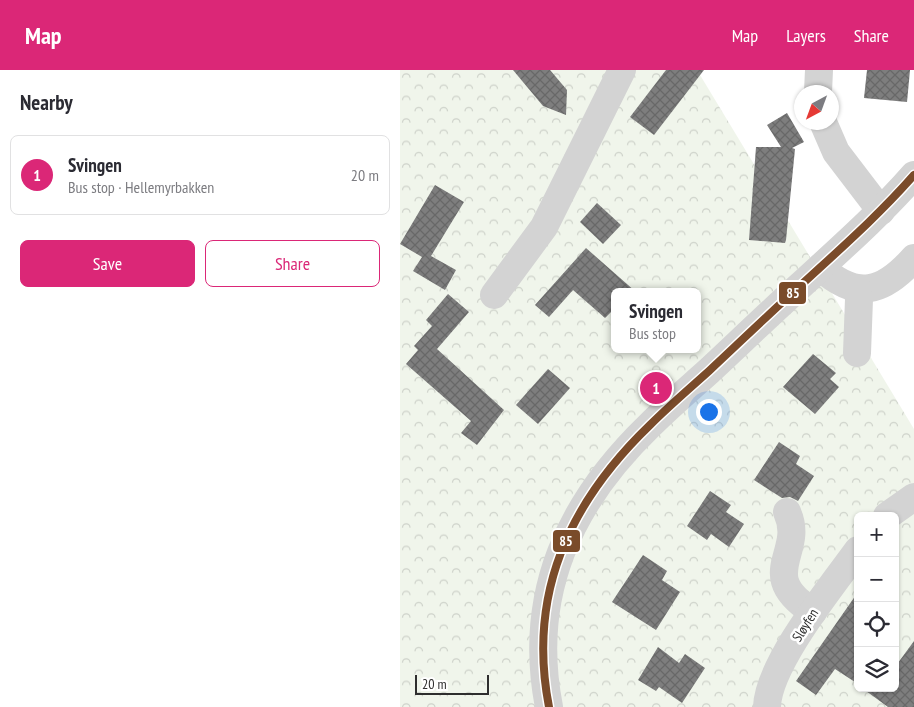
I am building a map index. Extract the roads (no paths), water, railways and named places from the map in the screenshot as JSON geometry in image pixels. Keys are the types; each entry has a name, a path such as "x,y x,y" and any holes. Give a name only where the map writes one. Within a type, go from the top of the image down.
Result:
{"street":[{"path":"494,295 544,227 622,70"},
{"path":"818,85 819,70"},
{"path":"826,130 836,152 881,210"},
{"path":"549,707 542,647 552,576 577,518 602,479 649,426 820,268 914,176"},
{"path":"820,268 834,280 848,288 868,289 887,282 902,271 914,258"},
{"path":"857,288 859,299 858,353"},
{"path":"893,512 914,497"},
{"path":"786,512 791,520 792,530 784,578 792,596 813,612"},
{"name":"Sløyfen","path":"767,707 768,696 775,675 813,612 854,556"}],"place":[{"name":"Svingen","path":"656,388"}]}
